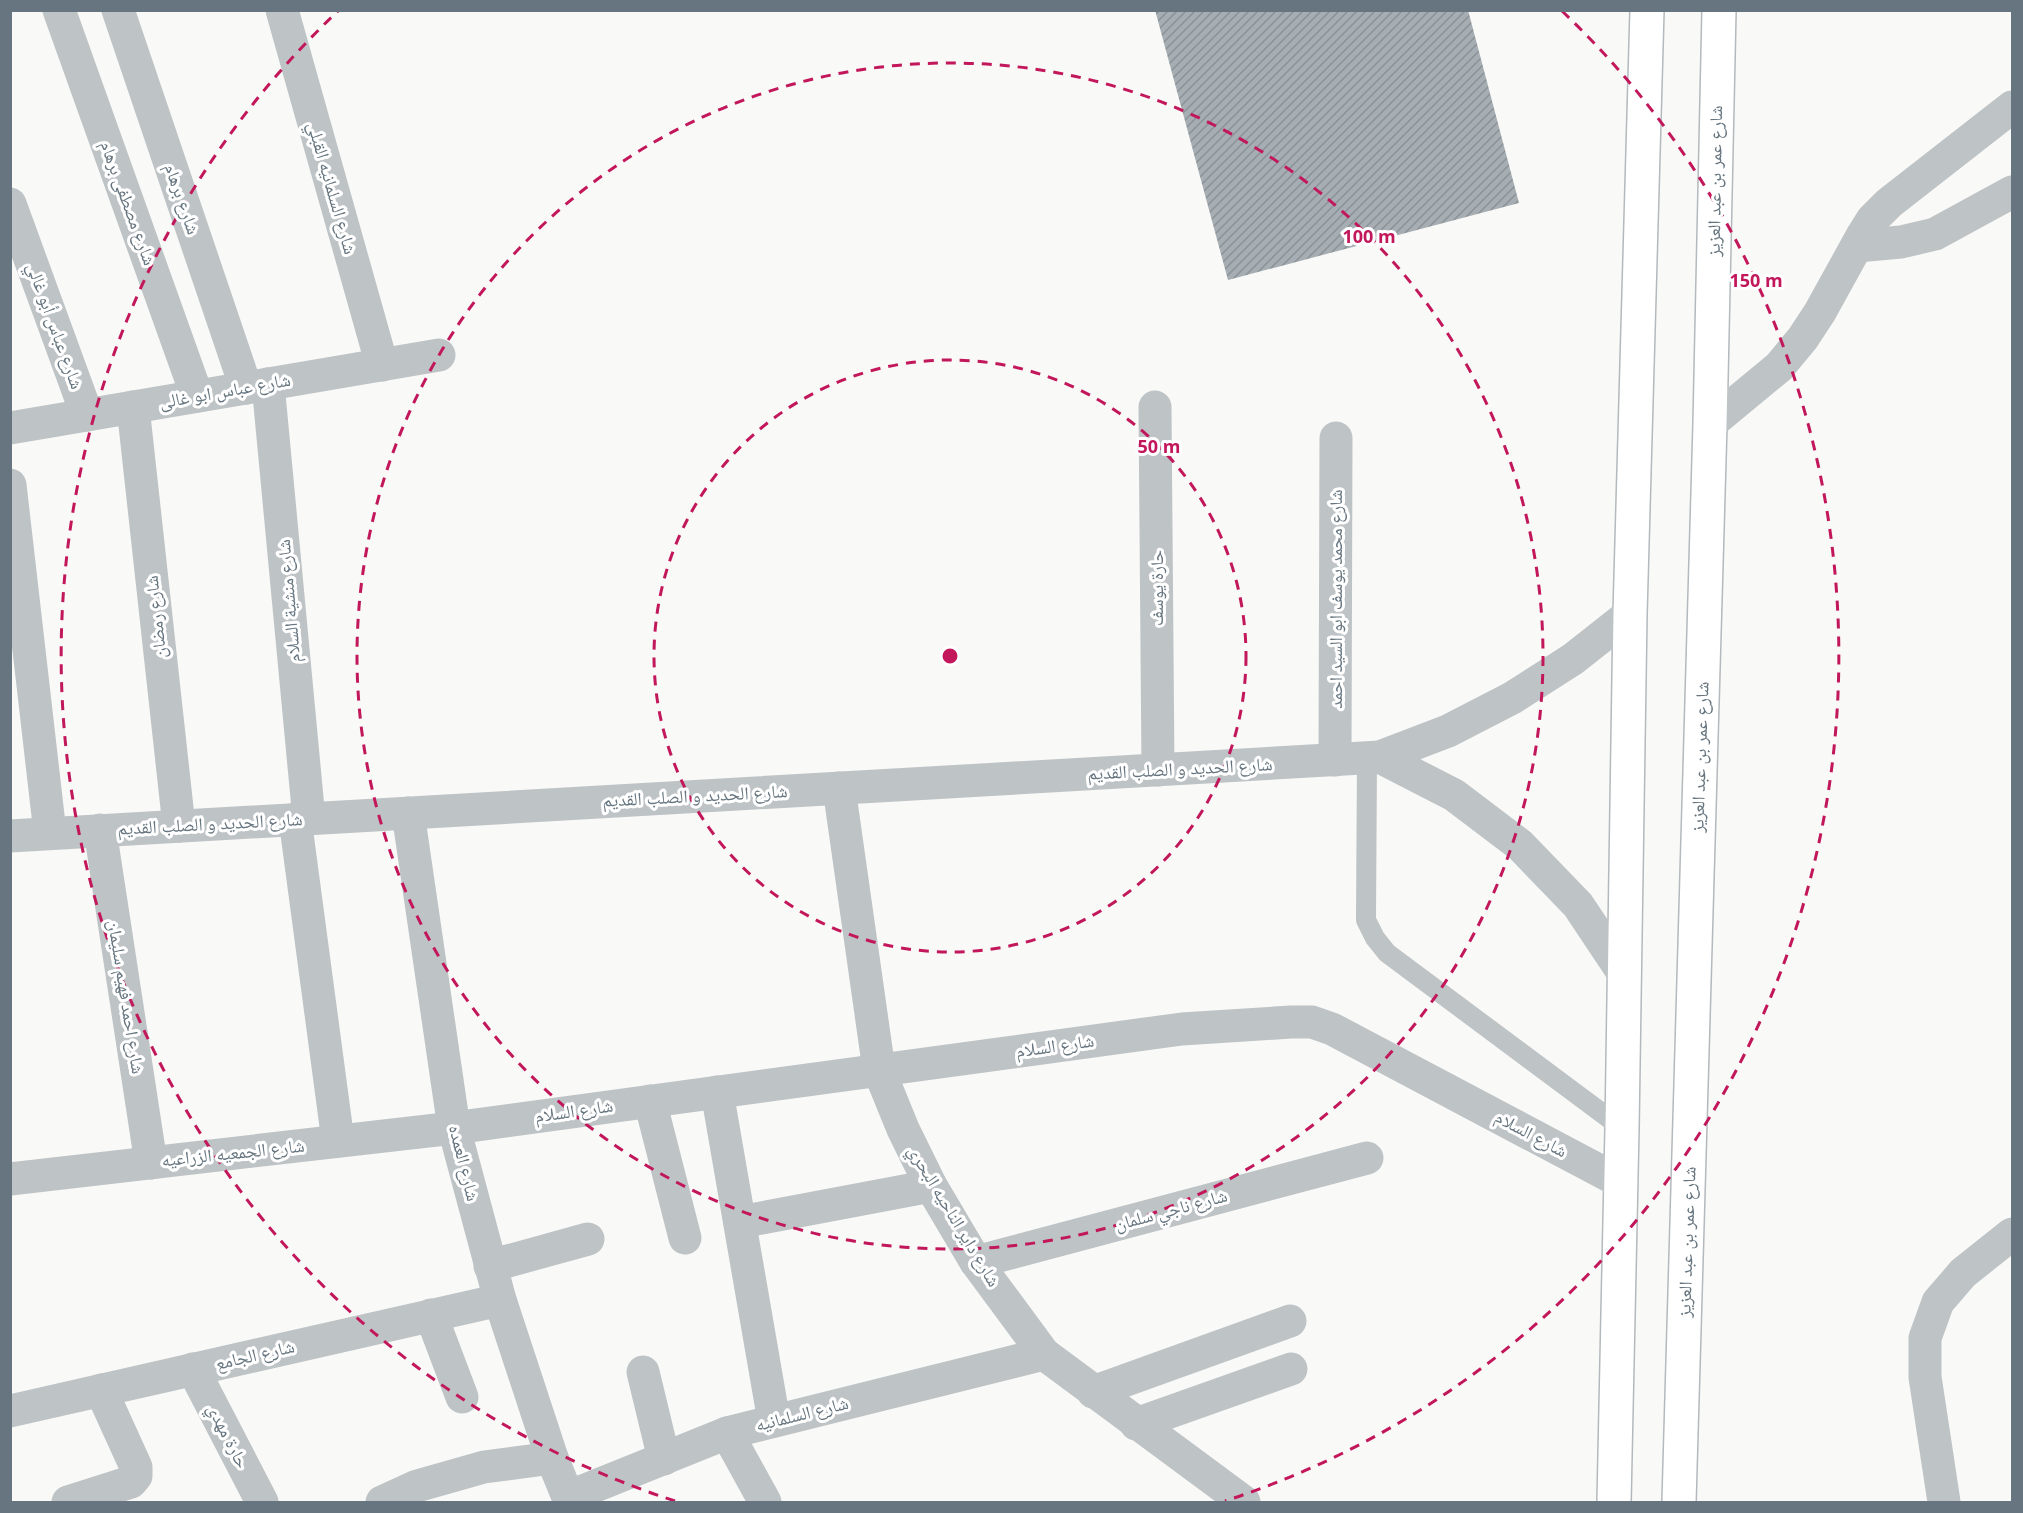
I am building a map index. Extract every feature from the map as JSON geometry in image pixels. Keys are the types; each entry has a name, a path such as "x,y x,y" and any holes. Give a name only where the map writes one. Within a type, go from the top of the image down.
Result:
{"main road":[{"path":"1614,1503 1622,1182 1630,614 1647,10"},
{"name":"شارع عمر بن عبد العزيز","path":"1679,1503 1710,424 1719,10"}],"street":[{"name":"شارع مصطفى برهام","path":"59,10 197,396"},
{"name":"شارع برهام","path":"118,10 257,386"},
{"name":"شارع السلمانيه القبلي","path":"282,10 381,365"},
{"path":"1710,424 1779,367 1803,338 1872,220 1889,203 2013,107"},
{"path":"1857,246 1901,242 1935,234 2013,192"},
{"name":"شارع عباس أبو غالي","path":"10,204 87,415"},
{"name":"شارع عباس ابو غالى","path":"10,428 439,355"},
{"name":"شارع منشية السلام","path":"257,386 338,1141"},
{"name":"حارة يوسف","path":"1155,406 1158,770"},
{"name":"شارع رمضان","path":"133,407 179,826"},
{"name":"شارع محمد يوسف ابو السيد احمد","path":"1336,438 1361,758"},
{"path":"10,485 50,833"},
{"name":"شارع الحديد و الصلب القديم","path":"10,836 1361,758 1448,731 1512,698 1573,659 1630,614"},
{"path":"1361,758 1454,795 1520,845 1578,905 1624,974"},
{"name":"شارع داير الناحيه البحري","path":"839,788 879,1070 903,1129 931,1186 976,1262 1044,1354 1241,1502"},
{"name":"شارع العمده","path":"408,813 454,1128 500,1300 552,1458 569,1500"},
{"name":"شارع احمد فهيم سليمان","path":"100,830 151,1163"},
{"name":"شارع السلام","path":"454,1128 1182,1029 1312,1022 1332,1029 1622,1182"},
{"path":"717,1092 774,1421"},
{"path":"650,1101 685,1238"},
{"name":"شارع الجمعيه الزراعيه","path":"10,1179 454,1128"},
{"name":"شارع ناجي سلمان","path":"976,1262 1367,1158"},
{"path":"740,1222 931,1186"},
{"path":"1944,1503 1925,1377 1925,1338 1938,1302 1963,1273 2013,1234"},
{"path":"490,1266 588,1239"},
{"name":"شارع الجامع","path":"11,1411 500,1300"},
{"path":"431,1315 462,1397"},
{"path":"1093,1392 1290,1321"},
{"name":"شارع السلمانيه","path":"569,1500 727,1433 1044,1354"},
{"name":"حارة مهدي","path":"193,1369 262,1503"},
{"path":"1136,1424 1291,1369"},
{"path":"643,1372 664,1459"},
{"path":"68,1503 130,1482 136,1476 136,1467 101,1390"},
{"path":"727,1433 765,1503"},
{"path":"382,1503 417,1486 484,1467 552,1458"}],"lane":[{"path":"1361,758 1366,920 1374,938 1403,965 1622,1128"}],"building":[{"path":"1155,10 1468,10 1519,203 1228,280"}]}
